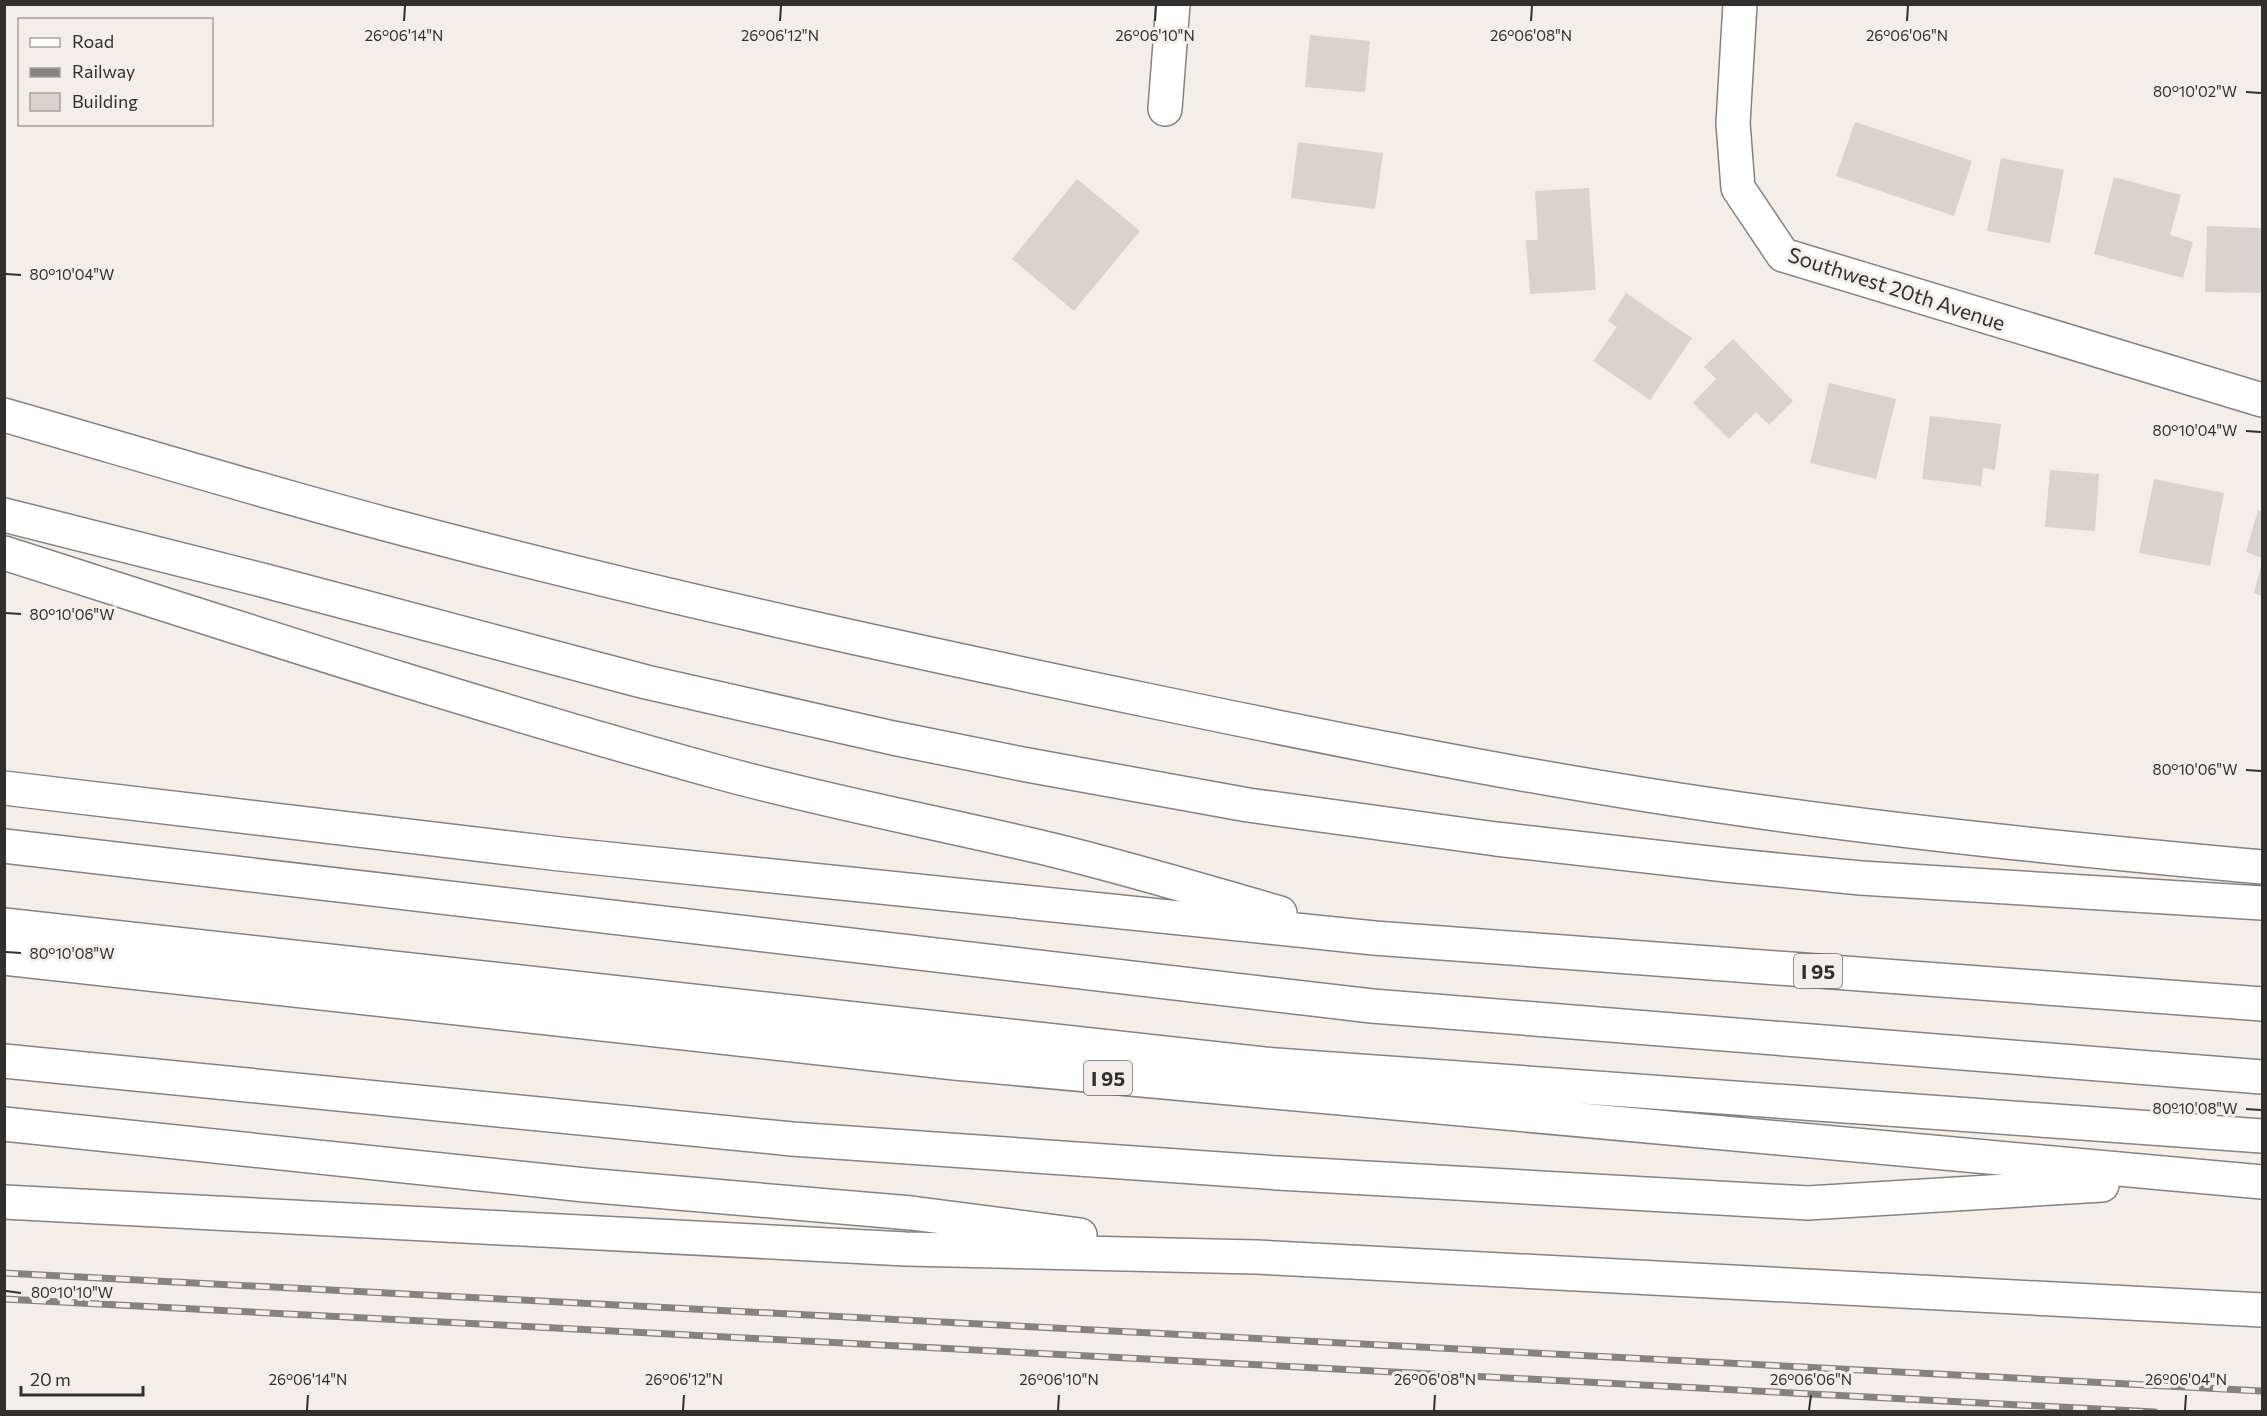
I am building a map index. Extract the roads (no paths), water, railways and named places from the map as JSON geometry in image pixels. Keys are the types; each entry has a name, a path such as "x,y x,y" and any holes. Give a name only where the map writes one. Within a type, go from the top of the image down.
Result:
{"main road":[{"path":"1165,109 1173,4"},
{"name":"Southwest 20th Avenue","path":"1740,4 1733,123 1738,188 1783,255 2262,400"},
{"path":"4,415 457,543 649,591 1018,673 1376,748 1501,771 1796,817 1988,840 2262,867"},
{"path":"4,515 262,580 646,682 1010,762 1248,805 1496,839 1726,865 1884,879 2262,903"},
{"path":"4,553 454,696 625,747 723,774 932,824 1037,846 1374,938"},
{"name":"I 95","path":"4,788 560,854 1374,938 2262,1004"},
{"path":"4,846 1372,1006 2262,1077"},
{"path":"4,925 1263,1064 2262,1136"},
{"name":"I 95","path":"4,958 967,1064 2262,1182"},
{"path":"4,1061 815,1140 1289,1174 1808,1203 2214,1179"},
{"path":"4,1124 585,1185 911,1213 1256,1257"},
{"path":"4,1202 906,1249 1256,1257 2262,1310"}],"railway":[{"path":"4,1273 2262,1391"},
{"path":"4,1299 2155,1412"}]}
